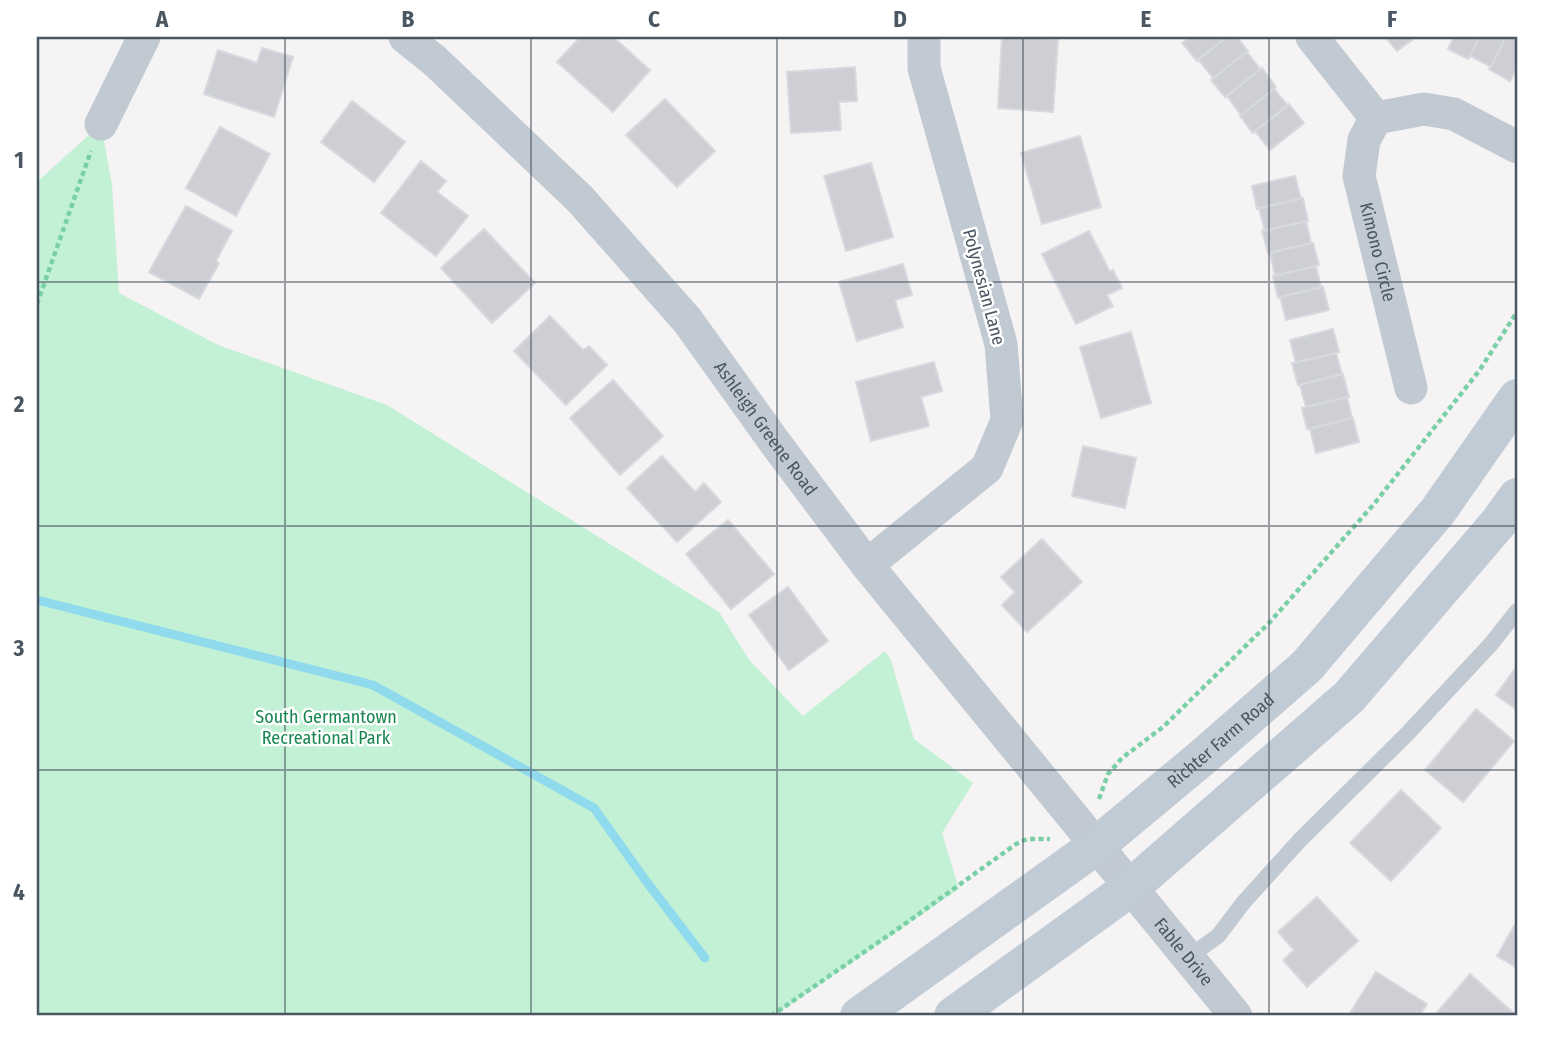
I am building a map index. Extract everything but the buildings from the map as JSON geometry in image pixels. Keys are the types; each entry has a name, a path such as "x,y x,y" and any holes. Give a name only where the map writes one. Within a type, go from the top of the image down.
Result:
{"main road":[{"name":"Richter Farm Road","path":"859,1016 1086,834 1204,756 1307,666 1438,511 1517,398"},
{"path":"953,1016 1129,888 1349,697 1499,522 1517,497"}],"street":[{"path":"101,124 144,37"},
{"name":"Ashleigh Greene Road","path":"405,37 435,61 580,199 687,320 867,565 1086,834"},
{"name":"Polynesian Lane","path":"867,565 987,468 1007,420 1001,344 924,68 924,37"},
{"path":"1312,37 1376,118 1424,109 1454,114 1517,147"},
{"name":"Kimono Circle","path":"1376,118 1363,141 1359,176 1410,388"},
{"name":"Fable Drive","path":"1086,834 1236,1016"}],"lane":[{"path":"1187,958 1218,936 1243,902 1300,840 1407,734 1491,644 1517,611"}],"path":[{"path":"37,304 101,124"},
{"path":"771,1016 1016,844 1027,839 1086,834 1108,774 1122,758 1163,727 1269,623 1374,504 1479,371 1517,312"}],"green space":[{"name":"South Germantown Recreational Park","path":"101,124 112,185 119,293 218,345 387,405 719,612 750,661 803,716 885,651 891,660 914,739 973,783 942,833 959,889 774,1016 37,1016 37,182"}],"waterway":[{"path":"37,600 373,685 594,808 705,958"}]}
